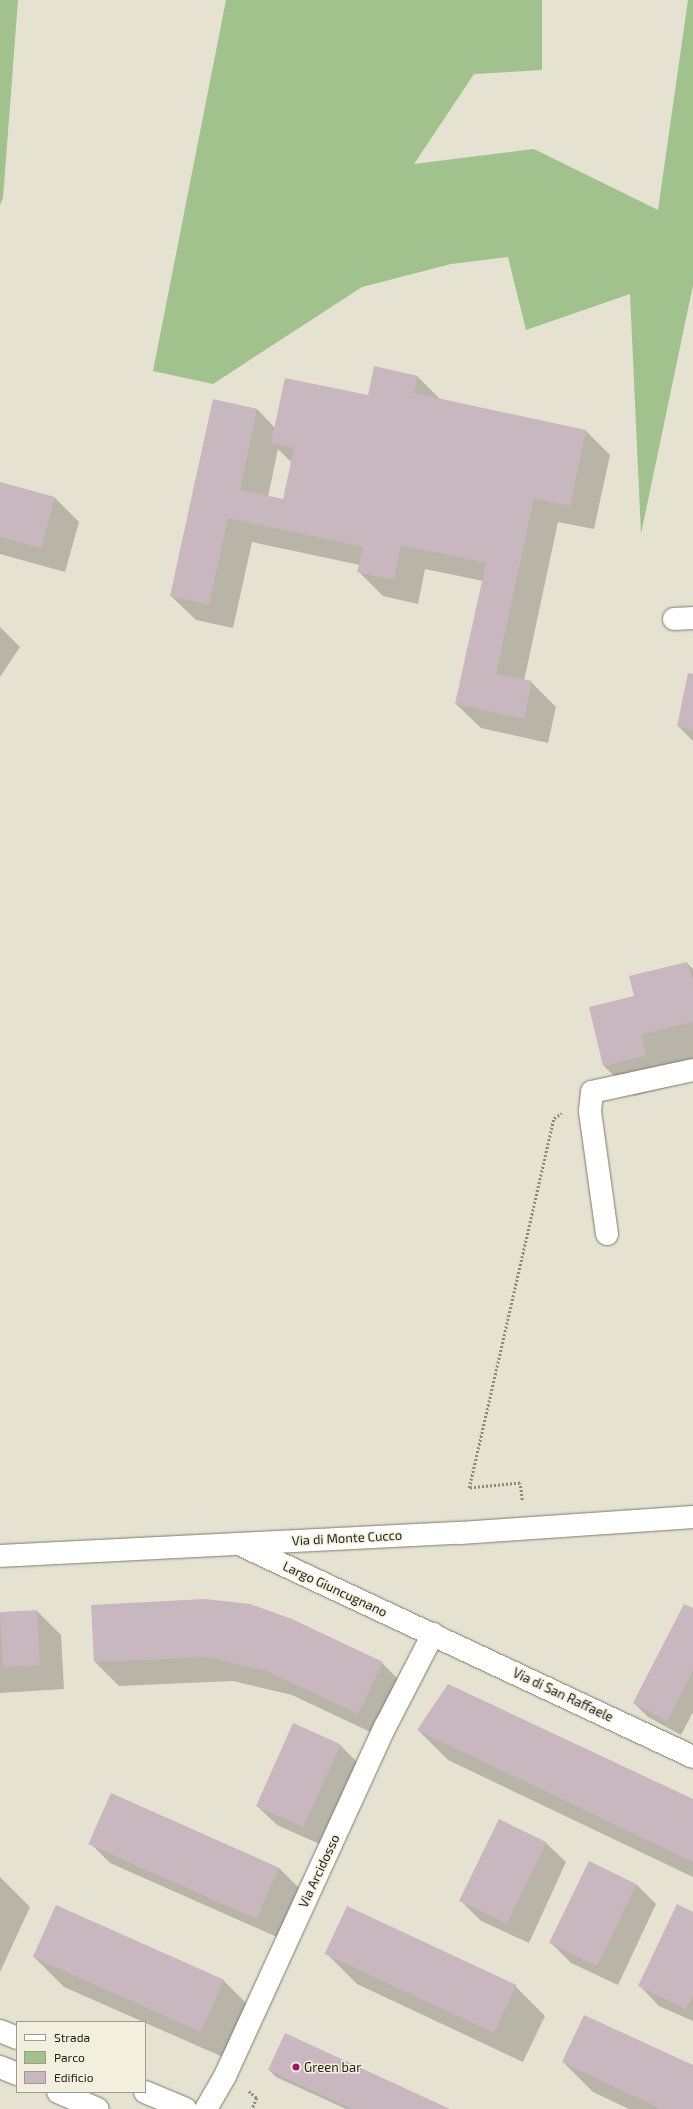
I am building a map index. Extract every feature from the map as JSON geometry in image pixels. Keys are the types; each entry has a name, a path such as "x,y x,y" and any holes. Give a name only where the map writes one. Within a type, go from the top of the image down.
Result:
{"street":[{"path":"607,1234 590,1111 592,1092 693,1070"},
{"name":"Via di Monte Cucco","path":"0,1556 524,1529 693,1517"},
{"name":"Largo Giuncugnano","path":"237,1543 433,1634"},
{"name":"Via di San Raffaele","path":"433,1634 693,1757"},
{"name":"Via Arcidosso","path":"206,2109 225,2076 385,1727 433,1634"},
{"path":"0,2031 16,2038"},
{"path":"0,2067 16,2074"},
{"path":"146,2092 186,2109"},
{"path":"60,2093 98,2109"}],"path":[{"path":"524,1529 520,1483 469,1488 554,1118 592,1092"},
{"path":"248,2089 257,2098 252,2109"}],"green space":[{"path":"0,0 18,0 3,198 0,205"},
{"path":"226,0 542,0 542,70 474,74 414,164 534,149 658,210 688,0 693,0 693,285 641,534 630,294 526,330 508,257 451,264 362,287 213,384 153,371"}],"building":[{"path":"374,366 418,376 414,393 586,430 570,506 534,498 496,674 532,681 524,719 455,704 486,563 401,545 394,580 357,572 363,547 228,518 209,605 170,596 213,399 257,409 240,490 283,499 294,448 271,443 285,378 368,395"},
{"path":"0,482 55,497 41,548 0,537"},
{"path":"688,673 693,674 693,730 677,726"},
{"path":"687,962 693,981 693,1022 641,1035 646,1056 603,1066 589,1007 634,996 629,976"},
{"path":"205,1599 250,1604 292,1619 383,1662 358,1714 267,1671 208,1657 94,1662 91,1605"},
{"path":"684,1604 693,1608 693,1670 667,1721 633,1703"},
{"path":"37,1610 40,1665 3,1667 0,1612"},
{"path":"448,1684 693,1799 693,1862 417,1730"},
{"path":"293,1723 341,1744 303,1827 256,1806"},
{"path":"111,1793 279,1868 256,1919 88,1844"},
{"path":"499,1819 547,1842 507,1924 459,1901"},
{"path":"589,1861 637,1884 597,1966 549,1943"},
{"path":"677,1904 693,1912 693,1995 686,2009 638,1986"},
{"path":"56,1905 224,1980 201,2032 33,1957"},
{"path":"347,1906 516,1985 494,2033 325,1954"},
{"path":"584,2015 693,2065 693,2109 661,2109 562,2062"},
{"path":"285,2033 450,2109 352,2109 268,2070"}],"place":[{"name":"Green bar","path":"296,2067"}]}
